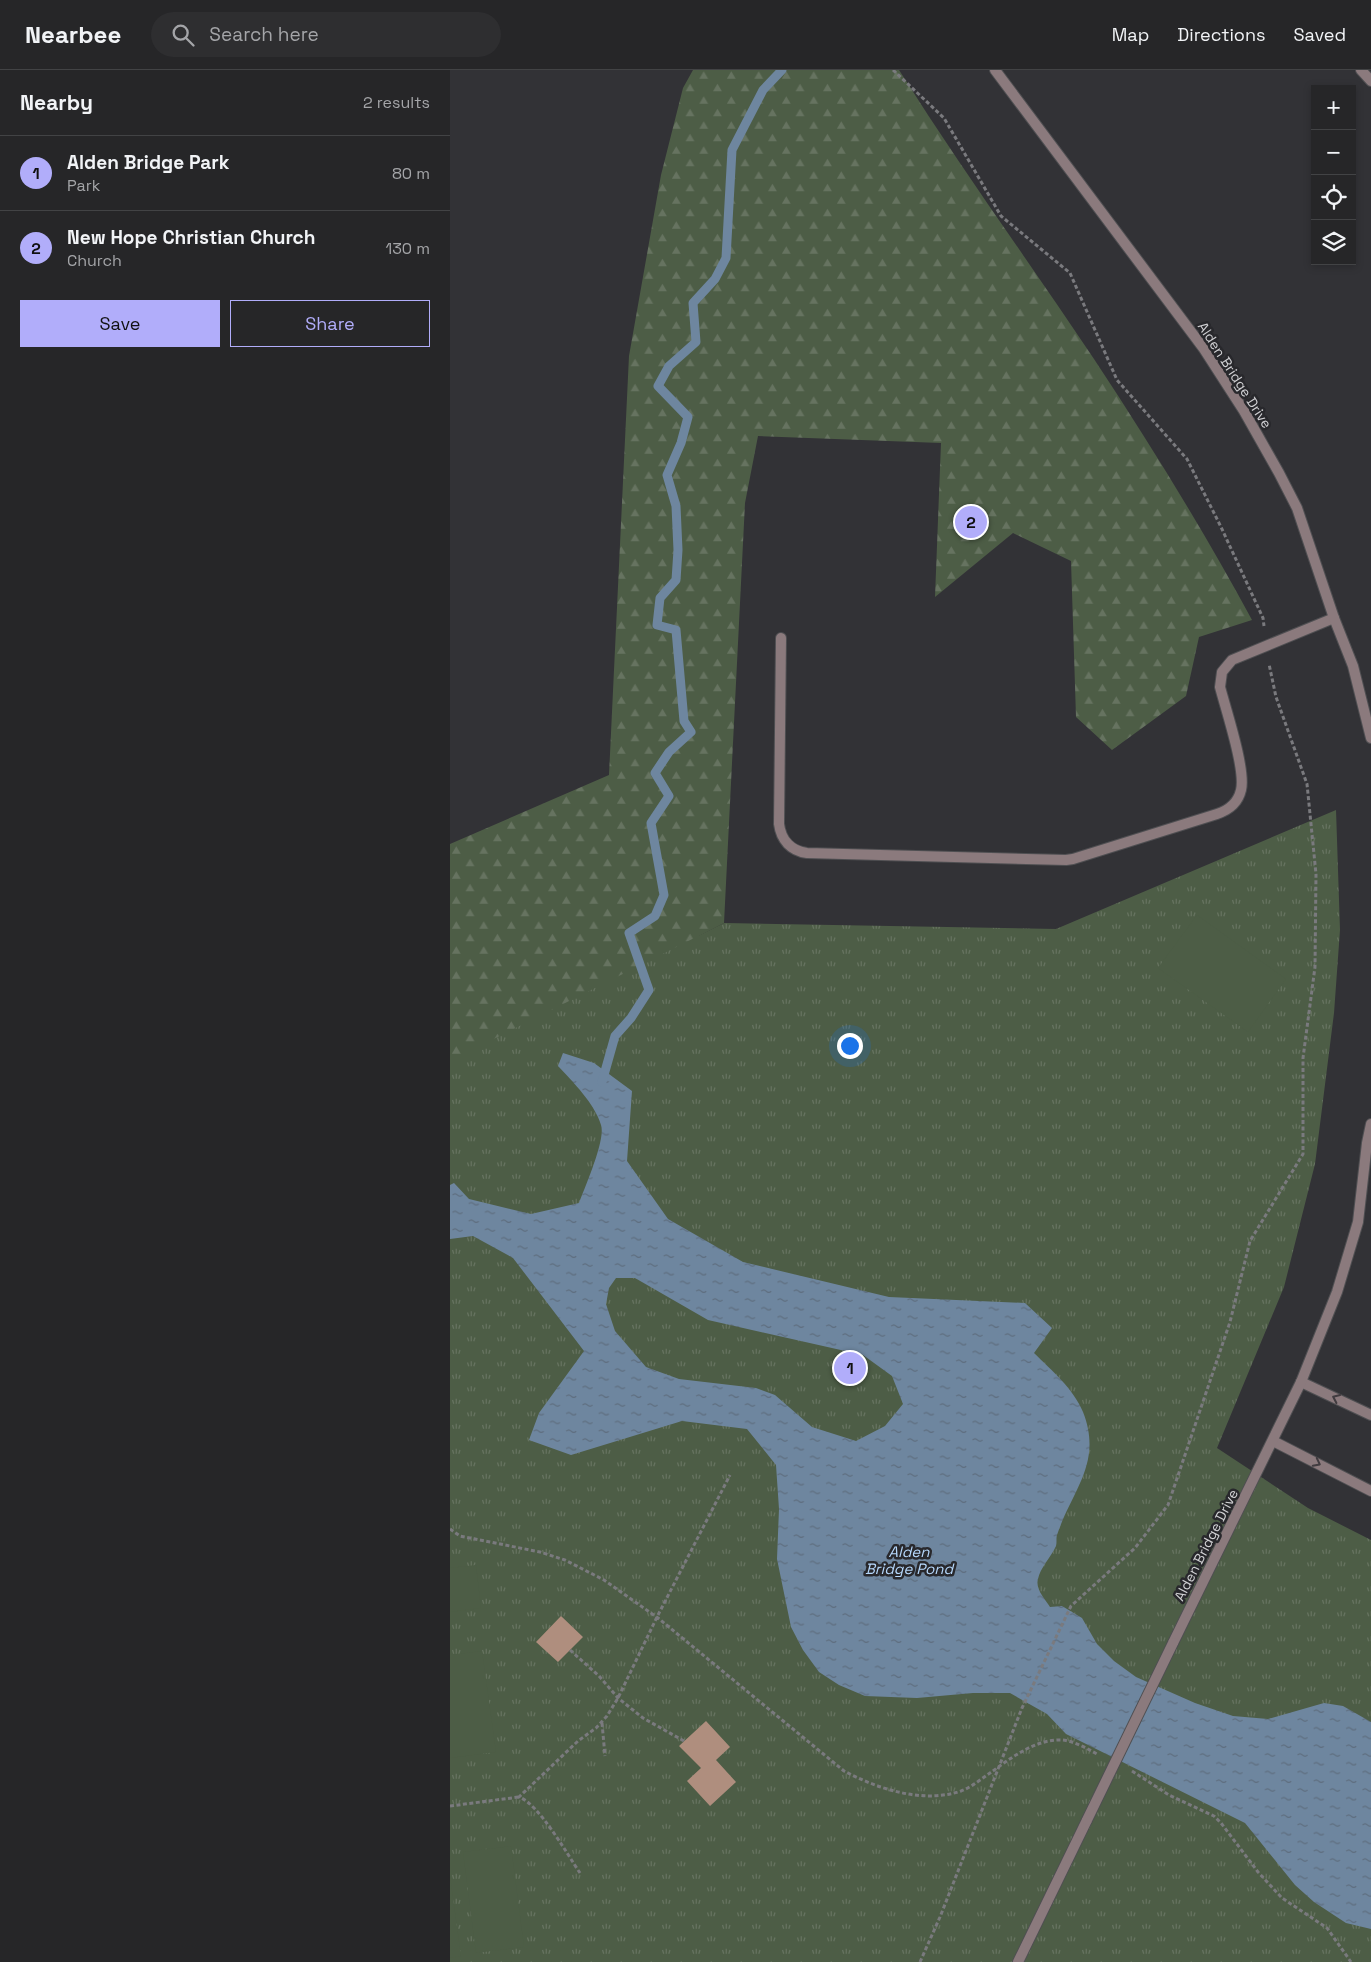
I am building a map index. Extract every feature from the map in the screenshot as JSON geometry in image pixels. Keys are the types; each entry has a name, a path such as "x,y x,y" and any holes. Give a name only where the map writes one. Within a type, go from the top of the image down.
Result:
{"street":[{"name":"Alden Bridge Drive","path":"996,70 1204,349 1244,411 1279,473 1297,508 1334,618 1353,666 1371,738"},
{"path":"1361,70 1371,82"},
{"path":"781,638 779,824 781,836 789,846 798,852 807,853 1073,859 1223,812 1237,800 1241,790 1242,778 1220,687 1222,672 1232,660 1334,618"},
{"name":"Alden Bridge Drive","path":"1018,1962 1301,1382 1337,1292 1358,1222 1371,1124"},
{"path":"1301,1382 1371,1414"},
{"path":"1273,1441 1371,1491"}],"path":[{"path":"519,1797 578,1741 602,1722 618,1698 657,1617 730,1475"},
{"path":"450,1529 460,1536 531,1550 565,1560 604,1580 657,1617 844,1771 865,1782 916,1795 952,1794 970,1787 1013,1756 1047,1742 1062,1740 1074,1743 1102,1756"},
{"path":"920,1962 1022,1708 1070,1606"},
{"path":"570,1650 599,1676 618,1698 644,1718 684,1741"},
{"path":"602,1722 605,1756"},
{"path":"1129,1769 1148,1779 1169,1795 1214,1816 1222,1823 1258,1872 1282,1898 1327,1928 1351,1962"},
{"path":"450,1806 519,1797 524,1799 535,1808 580,1873"}],"green space":[{"path":"693,70 899,70 1136,423 1196,521 1252,620 1199,637 1186,696 1112,750 1076,717 1071,561 1013,533 935,597 941,443 758,436 745,503 724,923 699,936 450,1185 450,844 609,775 629,356 661,175 683,88"},
{"path":"1336,810 1340,930 1334,1013 1315,1164 1284,1287 1217,1448 1308,1508 1371,1540 1371,1962 450,1962 450,1061 724,923 1056,929"},
{"path":"1197,915 1286,979 1248,1032 1158,968"},
{"path":"476,1565 481,1608 450,1612 450,1568"},
{"path":"482,1651 496,1752 450,1758 450,1655"},
{"path":"511,1846 524,1947 476,1953 463,1852"},
{"path":"450,1876 461,1956 450,1958"}],"water":[{"name":"Alden Bridge Pond","path":"563,1053 594,1063 632,1091 627,1161 668,1219 743,1262 889,1297 1025,1303 1052,1328 1034,1353 1062,1380 1079,1403 1088,1430 1089,1446 1088,1461 1063,1519 1057,1535 1056,1546 1039,1575 1037,1583 1041,1594 1050,1607 1062,1606 1082,1618 1097,1644 1114,1661 1136,1677 1195,1703 1233,1716 1268,1719 1324,1703 1343,1706 1371,1722 1371,1929 1346,1923 1314,1902 1295,1885 1245,1823 1066,1734 1047,1714 1010,1693 973,1693 917,1698 865,1696 839,1685 819,1672 803,1650 791,1627 777,1559 779,1509 776,1465 747,1429 682,1421 571,1455 529,1440 539,1413 584,1351 513,1258 473,1236 450,1239 450,1185 454,1183 469,1199 531,1214 579,1203 598,1152 602,1132 601,1125 589,1101 558,1066","holes":["616,1278 635,1278 708,1320 863,1355 892,1376 903,1404 885,1426 856,1441 812,1427 775,1395 756,1388 679,1379 646,1367 615,1331 606,1304 609,1288"]}],"building":[{"path":"561,1616 583,1637 558,1662 536,1642"},
{"path":"706,1721 730,1747 716,1760 736,1782 710,1806 687,1781 701,1768 679,1746"}],"waterway":[{"path":"602,1082 615,1036 631,1018 649,990 629,933 655,916 664,895 651,823 669,796 655,773 669,752 691,732 684,721 676,630 657,625 660,598 676,580 678,550 676,506 667,475 681,443 688,417 658,386 669,366 696,342 693,303 715,279 726,258 732,150 763,90 782,70"}],"place":[{"name":"New Hope Christian Church","path":"971,522"},
{"name":"Alden Bridge Park","path":"850,1368"}]}
